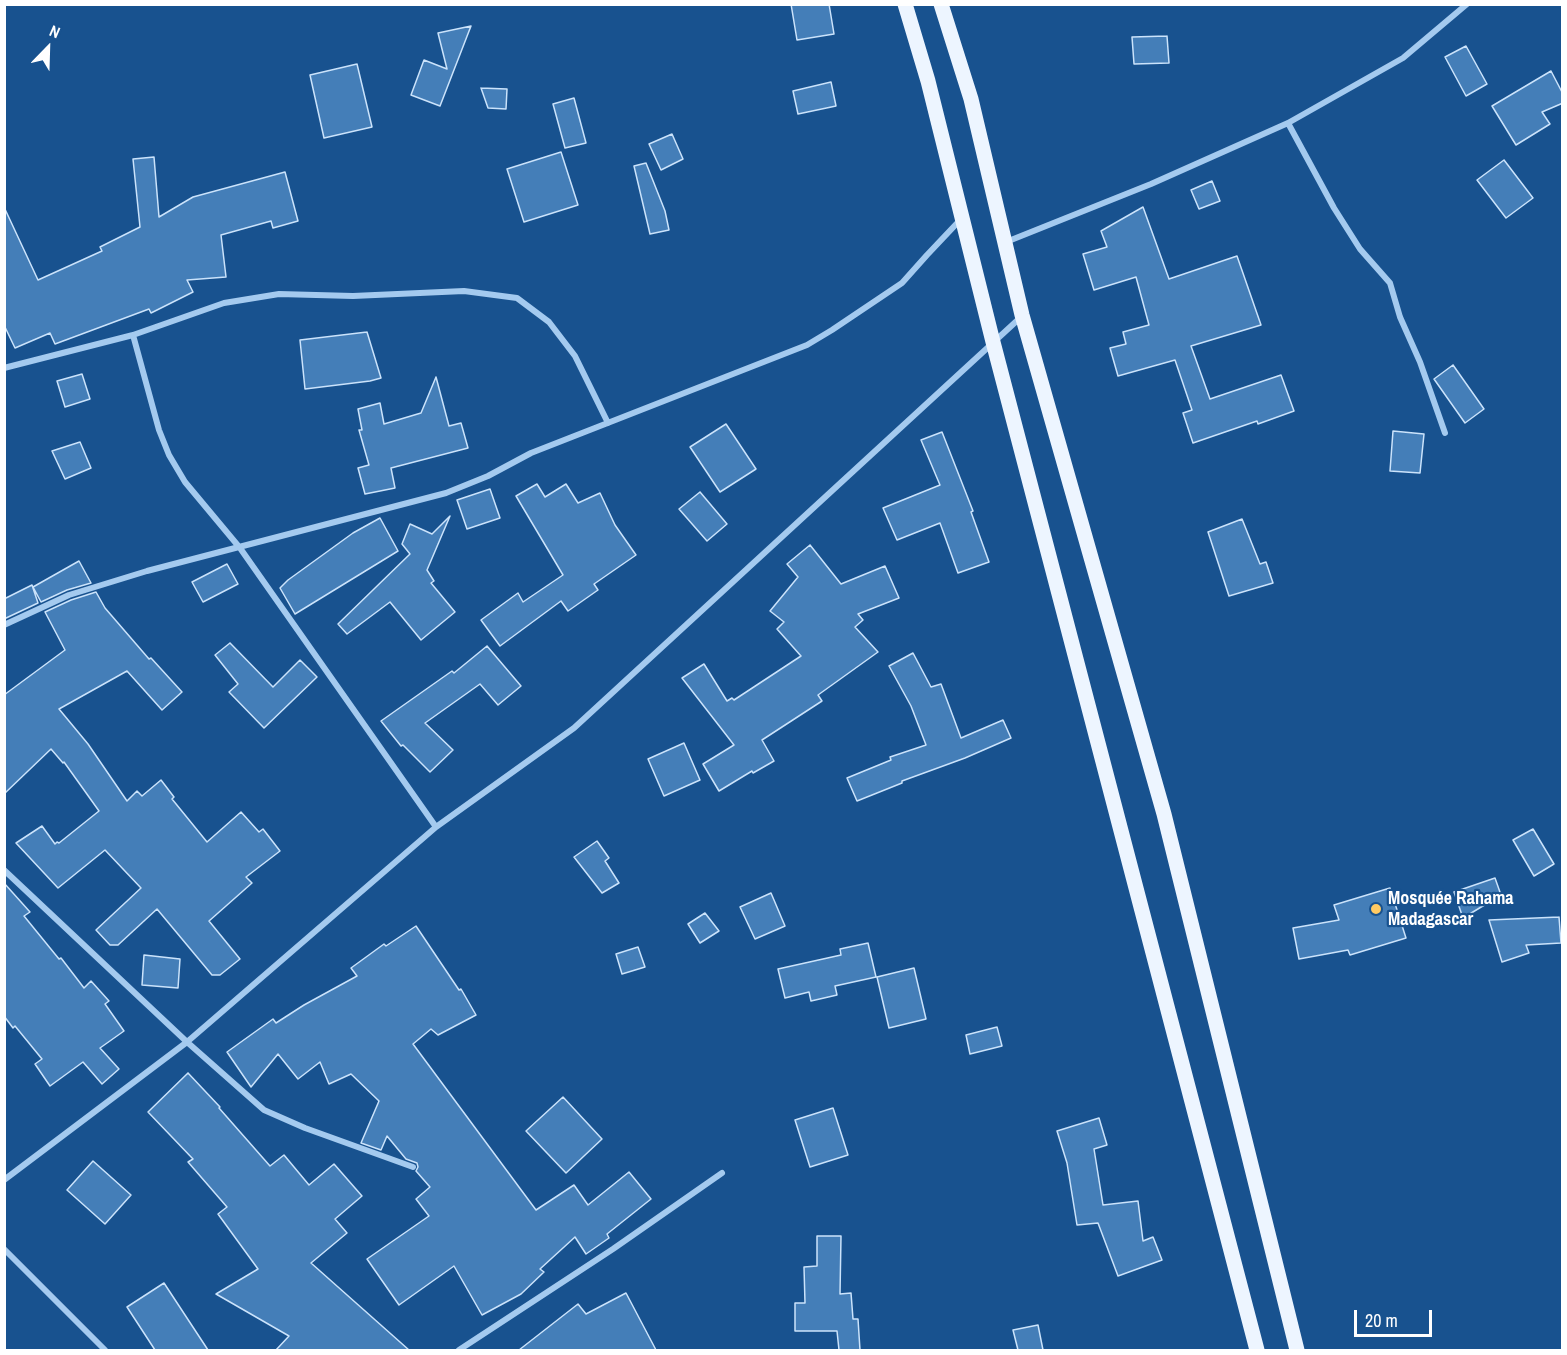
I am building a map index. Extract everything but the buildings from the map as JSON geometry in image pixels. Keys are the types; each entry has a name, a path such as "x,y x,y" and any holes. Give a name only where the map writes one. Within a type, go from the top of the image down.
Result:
{"main road":[{"path":"905,4 928,81 993,342 1257,1350"},
{"path":"941,4 970,99 1022,315 1164,814 1297,1350"}],"street":[{"path":"1005,243 1151,184 1288,123 1403,58 1467,4"},
{"path":"1288,123 1334,208 1360,249 1390,284 1400,317 1420,362 1445,433"},
{"path":"4,625 69,595 147,571 446,493 488,476 531,453 770,360 815,340 902,283 962,218"},
{"path":"4,368 133,335 224,303 279,294 353,296 464,291 517,298 549,322 575,356 608,423"},
{"path":"4,1180 187,1042 436,827 574,728 1022,315"},
{"path":"133,335 159,430 169,455 185,482 240,548 436,827"},
{"path":"4,870 187,1042 264,1110 306,1128 413,1167"},
{"path":"459,1350 613,1249 722,1173"},
{"path":"4,1249 105,1350"}],"place":[{"name":"Mosquée Rahama Madagascar","path":"1376,909"}]}
